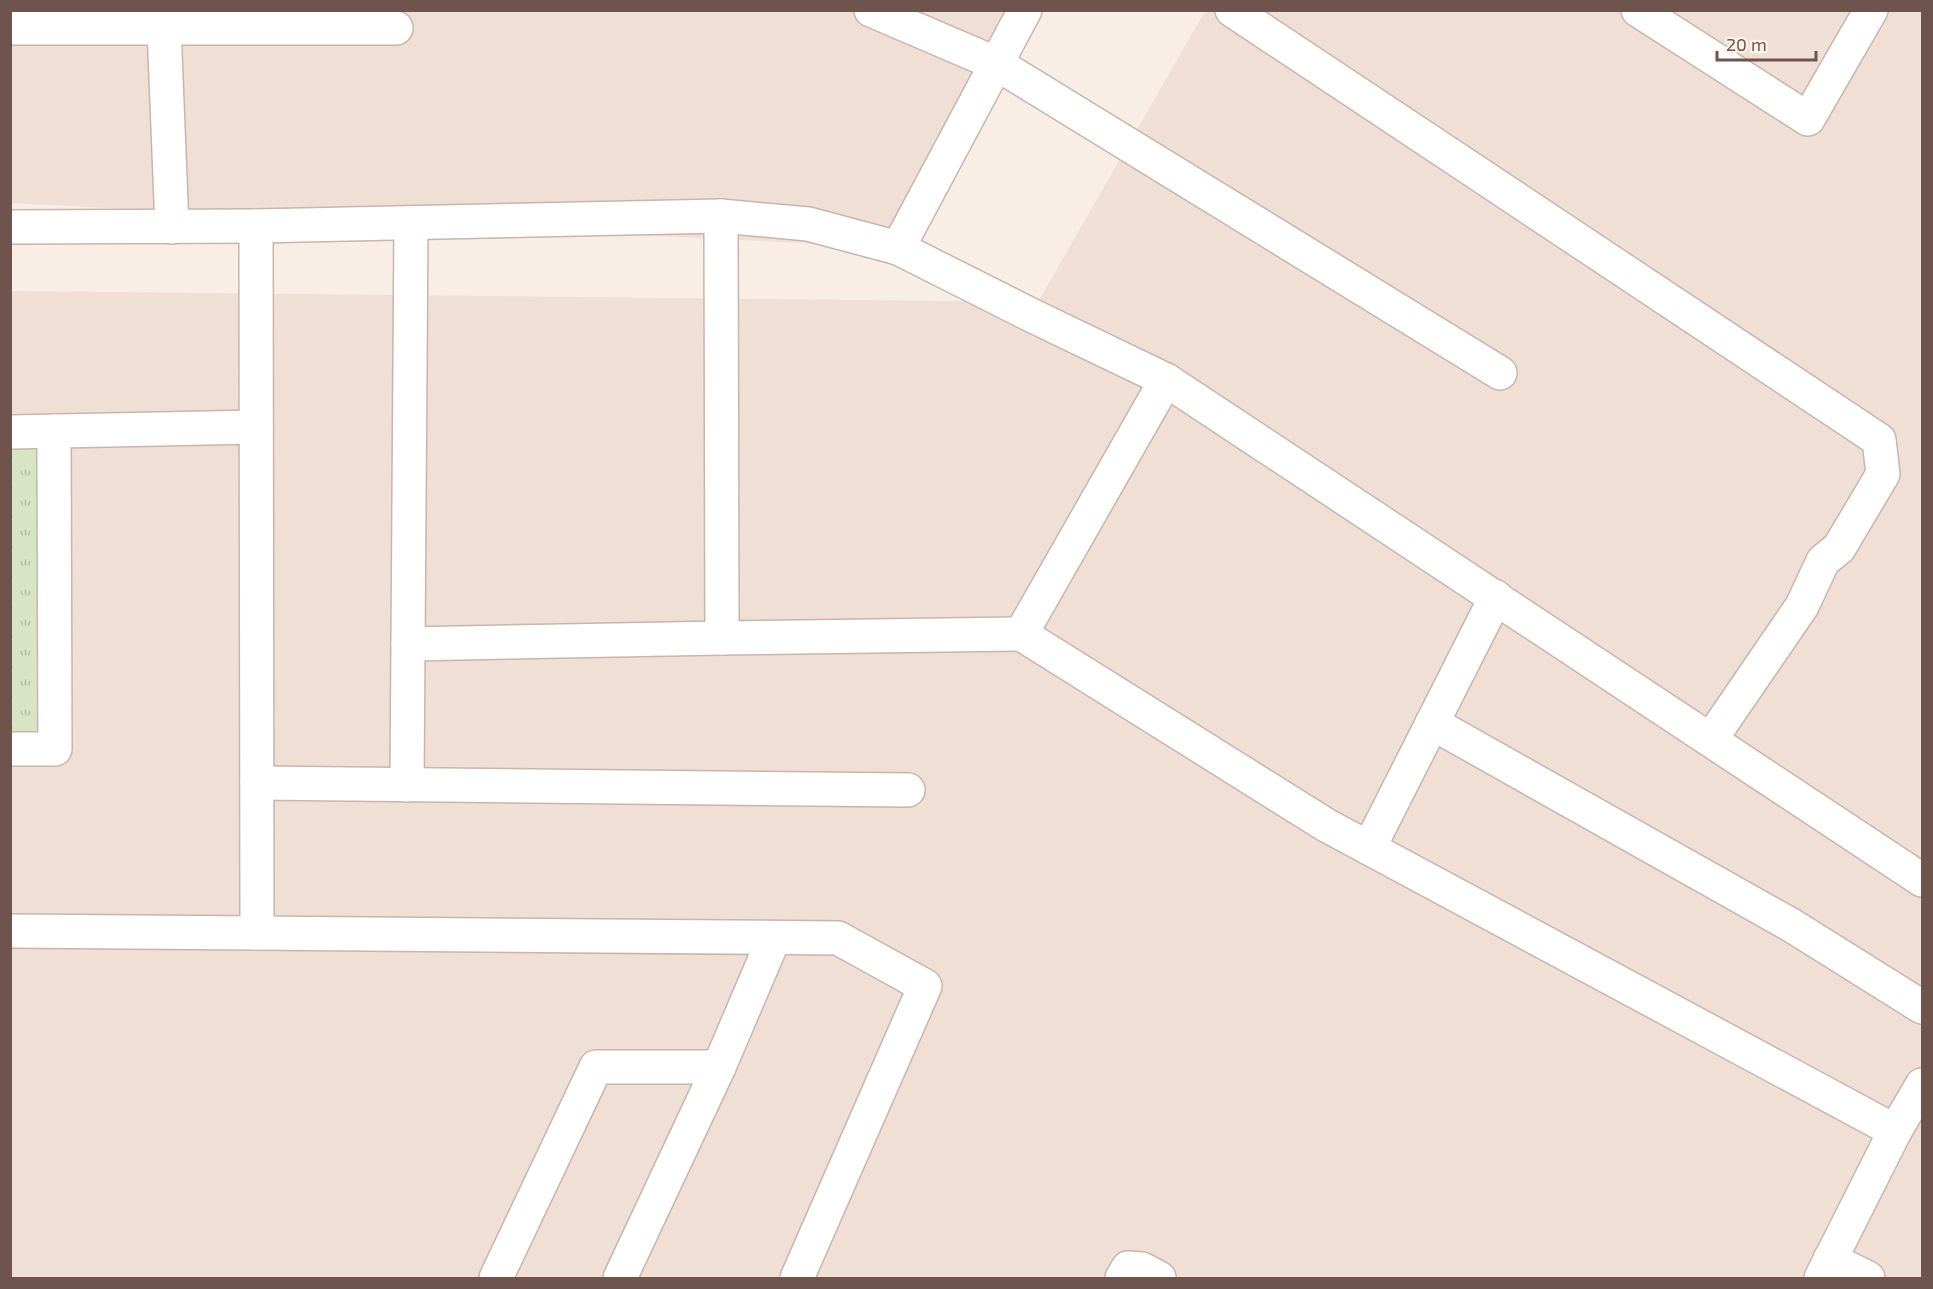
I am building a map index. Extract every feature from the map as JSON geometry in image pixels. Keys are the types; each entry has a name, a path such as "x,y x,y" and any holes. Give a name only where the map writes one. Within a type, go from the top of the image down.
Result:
{"street":[{"path":"871,10 997,64 1500,373"},
{"path":"898,248 1025,10"},
{"path":"1232,10 1879,440 1883,474 1839,549 1823,561 1802,606 1710,739"},
{"path":"1638,10 1808,119 1870,10"},
{"path":"10,28 56,19 164,28 288,19 396,28"},
{"path":"164,28 172,227"},
{"path":"10,227 256,226 721,216 808,224 898,248 1166,380 1923,880"},
{"path":"721,216 722,638"},
{"path":"407,784 411,223"},
{"path":"256,226 257,933"},
{"path":"1022,634 1166,380"},
{"path":"10,432 256,427"},
{"path":"10,749 55,749 54,431"},
{"path":"1369,848 1496,597"},
{"path":"408,644 1022,634 1326,825 1895,1131"},
{"path":"1432,723 1791,925 1923,1007"},
{"path":"257,783 908,790"},
{"path":"10,931 838,938 925,986 797,1278"},
{"path":"620,1278 719,1066 774,938"},
{"path":"495,1278 596,1067 719,1066"},
{"path":"1868,1278 1826,1269 1895,1131 1923,1085"},
{"path":"1122,1278 1128,1268 1142,1269 1159,1278"}],"shaded area":[{"path":"10,11 1031,11 898,248 11,203"},
{"path":"1205,11 1922,11 1922,1278 11,1278 11,291 1038,302"}],"green space":[{"path":"65,11 265,11 65,15"},
{"path":"37,443 44,736 11,736 10,444"}]}
